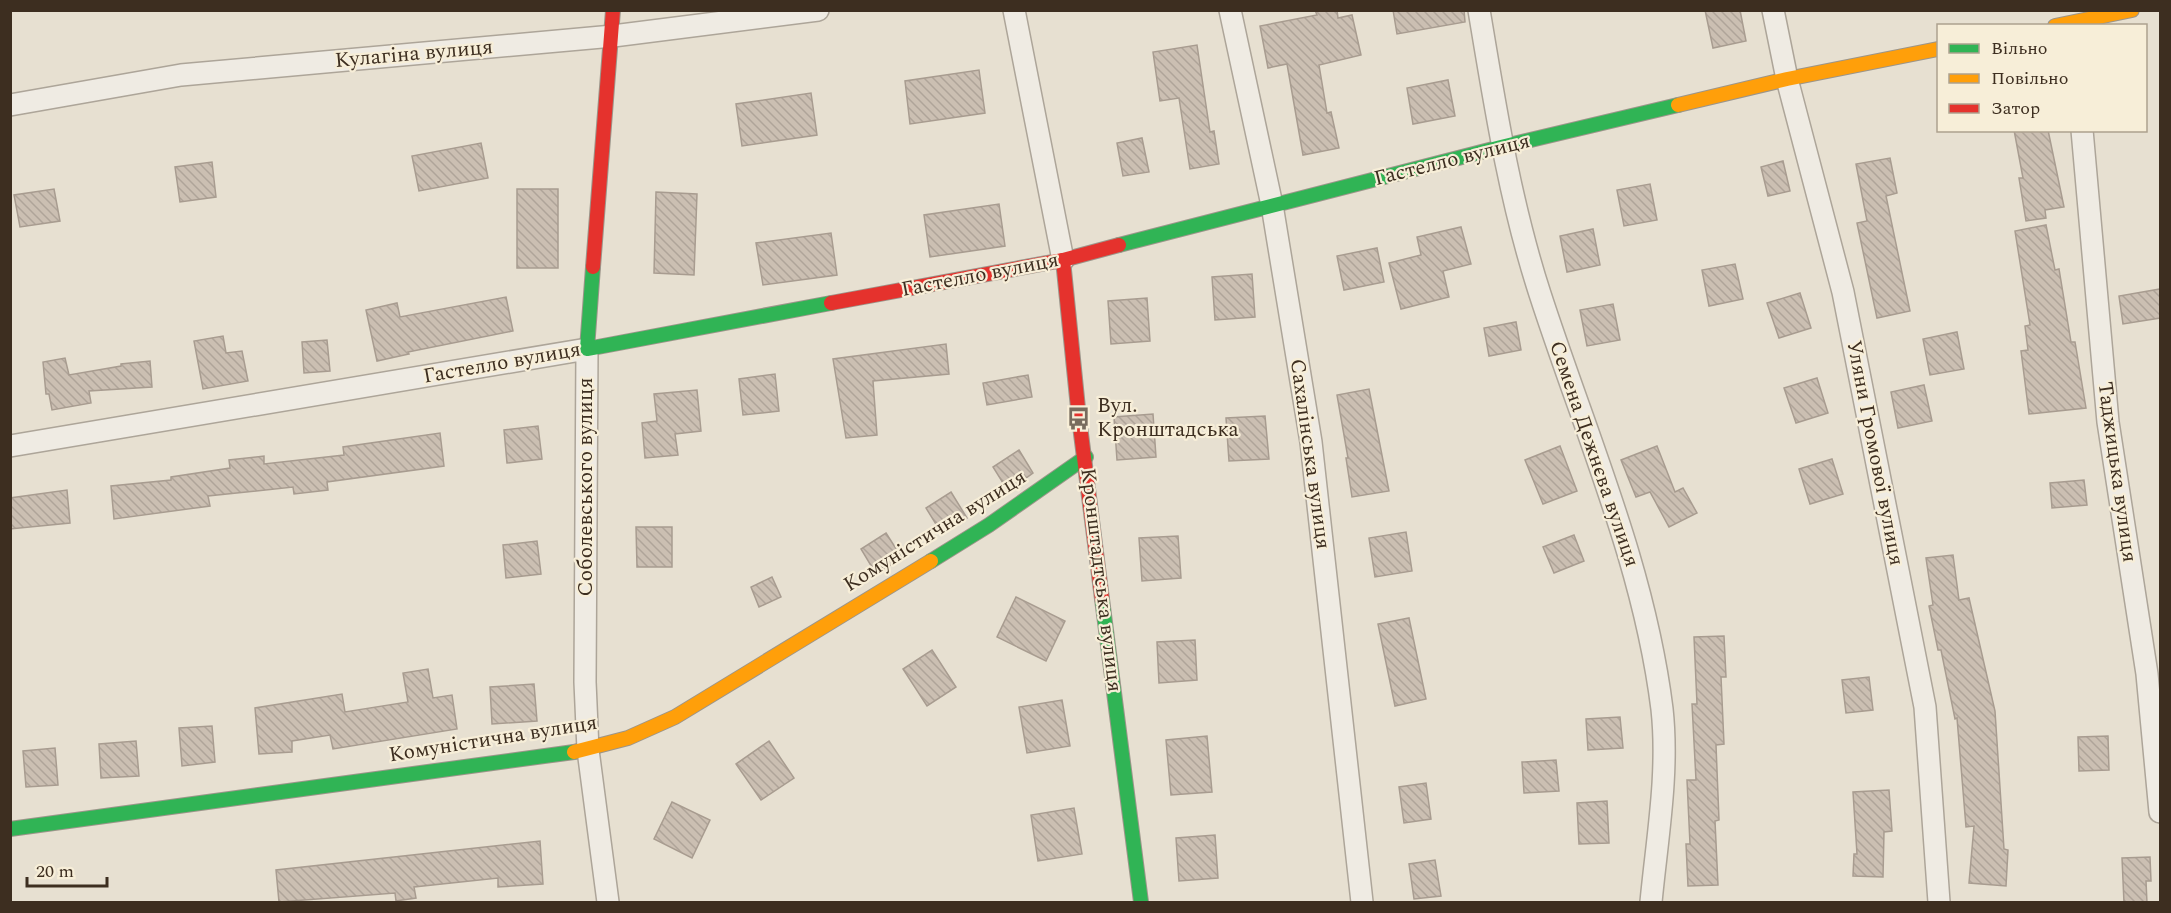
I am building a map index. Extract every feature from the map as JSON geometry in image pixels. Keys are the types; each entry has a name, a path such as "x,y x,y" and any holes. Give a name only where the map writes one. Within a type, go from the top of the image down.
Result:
{"street":[{"name":"Соболевського вулиця","path":"608,903 588,750 585,682 587,349 613,36 613,10"},
{"name":"Кулагіна вулиця","path":"10,105 181,75 613,36 818,10"},
{"name":"Кронштадтська вулиця","path":"1014,10 1063,260 1079,418 1086,457 1140,903"},
{"name":"Сахалінська вулиця","path":"1230,10 1272,205 1311,442 1362,903"},
{"name":"Семена Дежнєва вулиця","path":"1479,10 1502,147 1539,291 1633,563 1652,646 1662,712 1663,788 1651,903"},
{"name":"Уляни Громової вулиця","path":"1773,10 1787,79 1843,292 1925,707 1940,903"},
{"path":"2069,24 2132,10"},
{"name":"Гастелло вулиця","path":"10,446 587,349 1063,260 1502,147 1787,79 1937,49"},
{"name":"Таджицька вулиця","path":"2082,132 2108,422 2147,674 2160,812"},
{"name":"Комуністична вулиця","path":"10,829 588,750 628,738 675,717 989,525 1086,457"}],"building":[{"path":"1315,10 1337,10 1338,18 1352,15 1361,55 1319,65 1327,113 1331,112 1339,148 1303,155 1287,64 1268,68 1260,26 1317,15"},
{"path":"1393,10 1464,10 1465,22 1397,34"},
{"path":"1705,10 1740,10 1746,41 1713,48"},
{"path":"1197,45 1210,132 1214,131 1219,164 1190,169 1179,98 1160,101 1153,52"},
{"path":"979,70 985,113 910,124 905,81"},
{"path":"1448,80 1455,116 1413,124 1407,88"},
{"path":"811,93 817,135 742,146 736,104"},
{"path":"2014,132 2048,132 2064,207 2045,210 2046,218 2026,221 2019,178 2023,178"},
{"path":"1142,138 1149,172 1123,176 1117,143"},
{"path":"481,143 488,178 419,191 412,156"},
{"path":"1890,158 1897,193 1886,196 1910,311 1877,318 1857,223 1867,221 1856,164"},
{"path":"1783,161 1790,191 1768,196 1761,167"},
{"path":"212,162 216,197 180,202 175,167"},
{"path":"1650,184 1657,220 1624,226 1617,190"},
{"path":"54,189 60,221 20,227 14,195"},
{"path":"517,189 558,189 558,268 517,268"},
{"path":"656,192 697,194 694,275 654,273"},
{"path":"999,204 1005,246 930,257 924,215"},
{"path":"2046,225 2055,270 2059,269 2071,342 2075,342 2086,408 2029,414 2021,351 2028,350 2025,326 2030,325 2015,231"},
{"path":"1461,227 1471,264 1443,271 1449,297 1401,309 1389,263 1421,255 1417,237"},
{"path":"1593,229 1600,265 1567,272 1560,236"},
{"path":"831,233 837,275 763,285 756,243"},
{"path":"1377,248 1384,282 1344,290 1337,256"},
{"path":"1735,264 1743,299 1709,306 1702,270"},
{"path":"1252,274 1255,317 1215,320 1212,277"},
{"path":"2160,289 2160,318 2123,324 2119,296"},
{"path":"1800,293 1811,328 1779,338 1767,303"},
{"path":"506,297 513,331 408,352 409,354 377,361 366,310 397,303 400,317"},
{"path":"1147,298 1150,341 1111,344 1108,301"},
{"path":"1613,304 1620,340 1587,346 1580,310"},
{"path":"1516,322 1521,350 1489,356 1484,328"},
{"path":"1957,332 1964,369 1930,375 1923,339"},
{"path":"223,336 226,353 242,351 248,381 203,389 194,341"},
{"path":"327,340 330,371 304,373 302,342"},
{"path":"946,344 949,374 873,381 877,435 846,438 833,359"},
{"path":"65,358 69,375 121,366 121,364 150,361 152,387 89,391 91,403 52,410 49,394 46,394 43,362"},
{"path":"775,374 779,411 743,415 739,379"},
{"path":"1028,375 1032,397 987,405 983,383"},
{"path":"1817,378 1828,413 1796,423 1784,388"},
{"path":"1924,385 1932,421 1898,428 1891,392"},
{"path":"1369,389 1389,491 1352,497 1337,395"},
{"path":"697,390 701,431 675,434 678,455 645,458 642,423 657,421 654,394"},
{"path":"1153,414 1156,457 1117,460 1114,417"},
{"path":"1265,416 1269,459 1229,461 1226,418"},
{"path":"538,426 542,459 507,463 504,430"},
{"path":"440,433 444,466 327,482 328,490 294,494 293,487 208,496 210,506 114,519 111,486 171,480 171,477 230,468 229,460 264,456 264,464 344,455 343,447"},
{"path":"1560,446 1577,491 1543,504 1525,460"},
{"path":"1657,446 1675,492 1683,488 1697,513 1669,527 1650,492 1636,497 1621,460"},
{"path":"1019,450 1033,473 1008,491 993,467"},
{"path":"1832,459 1843,494 1810,504 1799,469"},
{"path":"2084,480 2087,505 2052,508 2050,483"},
{"path":"67,490 70,523 10,529 10,498"},
{"path":"951,492 967,518 942,534 926,508"},
{"path":"636,527 672,527 672,567 637,567"},
{"path":"1406,532 1412,571 1375,577 1369,538"},
{"path":"886,533 902,558 876,574 861,549"},
{"path":"1574,535 1584,561 1554,573 1543,547"},
{"path":"1178,536 1181,578 1142,581 1139,538"},
{"path":"537,541 541,574 506,578 503,545"},
{"path":"1953,555 1959,600 1969,598 1995,711 2004,849 2008,850 2006,886 1969,883 1974,826 1966,827 1957,718 1955,719 1941,650 1938,650 1929,606 1933,605 1926,558"},
{"path":"772,577 781,597 759,607 751,587"},
{"path":"1016,597 1065,621 1046,661 997,637"},
{"path":"1409,618 1426,699 1395,706 1378,624"},
{"path":"1724,636 1726,677 1721,677 1724,744 1716,745 1719,820 1715,821 1718,885 1688,886 1686,844 1690,844 1687,780 1696,780 1692,704 1697,704 1694,637"},
{"path":"1195,640 1197,680 1159,683 1157,642"},
{"path":"932,650 956,687 927,706 903,669"},
{"path":"428,669 433,698 452,695 457,729 333,749 330,735 292,741 292,752 259,754 255,708 342,694 345,712 408,702 403,673"},
{"path":"1869,677 1873,710 1846,713 1842,680"},
{"path":"534,684 537,721 492,724 490,687"},
{"path":"1062,700 1070,746 1027,753 1019,707"},
{"path":"1620,717 1623,748 1588,750 1586,719"},
{"path":"212,726 215,762 182,766 179,728"},
{"path":"1207,736 1212,792 1171,795 1166,740"},
{"path":"2108,736 2109,770 2079,771 2078,737"},
{"path":"136,741 139,776 101,778 99,744"},
{"path":"769,741 794,778 761,800 736,764"},
{"path":"55,748 58,785 26,787 23,751"},
{"path":"1556,760 1559,791 1524,793 1522,762"},
{"path":"1426,783 1431,819 1404,823 1399,787"},
{"path":"1889,790 1892,831 1884,832 1883,877 1853,876 1854,854 1857,854 1853,792"},
{"path":"1607,801 1609,843 1579,844 1577,803"},
{"path":"672,802 710,820 692,858 654,839"},
{"path":"1074,808 1082,854 1038,861 1031,815"},
{"path":"1215,835 1218,878 1179,881 1176,838"},
{"path":"540,841 543,884 498,887 498,878 414,887 416,898 396,901 395,893 279,902 276,870"},
{"path":"2150,857 2151,881 2146,881 2147,903 2124,903 2122,858"},
{"path":"1435,860 1441,896 1414,899 1409,864"}],"traffic: fast":[{"path":"1119,245 1501,147 1678,105"},
{"path":"593,267 587,349 831,303"},
{"path":"931,561 989,525 1086,457"},
{"path":"1102,599 1141,902"},
{"path":"10,829 574,752"}],"traffic: slow":[{"path":"2065,24 2132,10"},
{"path":"1678,105 1787,79 1937,49"},
{"path":"574,752 628,738 675,717 931,561"}],"traffic: jam":[{"path":"593,267 613,10"},
{"path":"831,303 1063,260 1119,245"},
{"path":"1063,260 1079,418 1102,599"}],"place":[{"name":"Вул. Кронштадська","path":"1079,418"}]}
